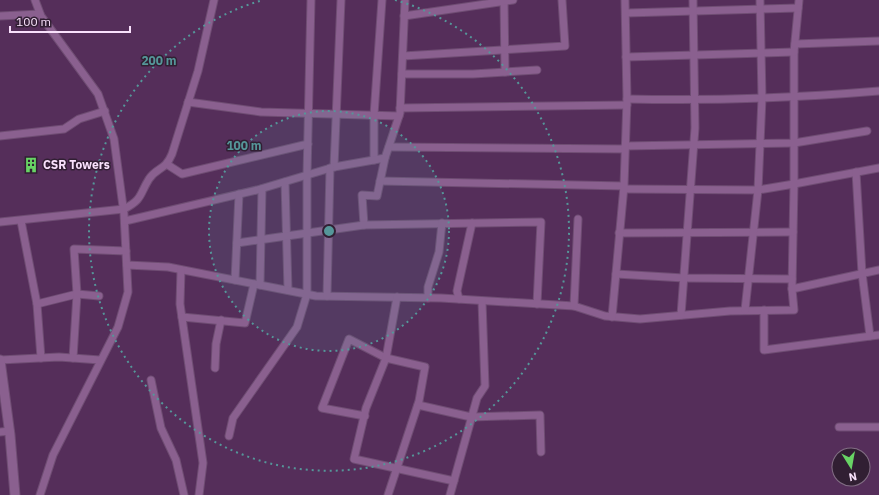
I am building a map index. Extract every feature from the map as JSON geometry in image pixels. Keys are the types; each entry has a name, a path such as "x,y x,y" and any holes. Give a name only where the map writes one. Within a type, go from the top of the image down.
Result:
{"street":[{"path":"36,0 40,14 98,94 114,139 124,209 128,292 118,326 53,455 40,495"},
{"path":"0,222 124,209 134,204 143,194 149,178 168,165 198,71 214,0"},
{"path":"229,436 233,418 297,327 307,294 307,175 311,0"},
{"path":"327,296 328,230 336,114 341,0"},
{"path":"374,160 374,115 382,0"},
{"path":"364,225 362,195 377,196 385,158 399,116 405,0"},
{"path":"404,16 513,0"},
{"path":"403,56 565,46 562,0"},
{"path":"612,317 624,187 627,102 625,0"},
{"path":"681,315 694,145 695,54 693,0"},
{"path":"745,310 758,190 762,98 760,0"},
{"path":"504,1 505,72"},
{"path":"127,266 168,267 307,294 327,296 428,298 574,306 612,317 640,319 745,310 794,310 792,279 794,48 799,4 760,9 626,13"},
{"path":"0,16 40,14"},
{"path":"626,57 761,53 794,48 879,41"},
{"path":"402,74 537,70"},
{"path":"400,108 794,97 879,91"},
{"path":"188,102 260,112 399,116"},
{"path":"0,136 64,129 79,119 104,111"},
{"path":"389,147 625,147 794,143 867,132"},
{"path":"168,165 182,174 308,144"},
{"path":"125,221 262,189 332,168 385,158"},
{"path":"380,181 758,190 879,168"},
{"path":"856,172 862,273 870,336"},
{"path":"285,182 288,290"},
{"path":"182,317 245,323 257,284 261,239 262,189"},
{"path":"235,280 239,194"},
{"path":"574,306 578,219"},
{"path":"21,221 37,304 41,358"},
{"path":"236,243 364,225 542,222 537,304"},
{"path":"428,298 428,287 439,252 442,223"},
{"path":"459,300 457,291 472,223"},
{"path":"619,233 793,232"},
{"path":"73,358 77,294 74,249 126,251"},
{"path":"182,270 180,304 203,463 199,495"},
{"path":"792,289 879,270"},
{"path":"616,274 684,278 792,279"},
{"path":"37,304 77,294 99,296"},
{"path":"397,297 386,358 364,416 354,459 454,481"},
{"path":"450,495 471,417 477,398 484,386 482,301"},
{"path":"764,310 764,350 879,335"},
{"path":"215,368 216,344 221,320"},
{"path":"364,416 322,408 349,339 386,358 425,367 418,405 388,495"},
{"path":"15,495 10,431 0,360 73,358 100,360"},
{"path":"151,380 161,428 176,460 184,495"},
{"path":"418,405 471,417 540,415 541,452"},
{"path":"839,427 879,428"},
{"path":"0,432 10,431"}],"place":[{"name":"CSR Towers","path":"31,165"}]}
